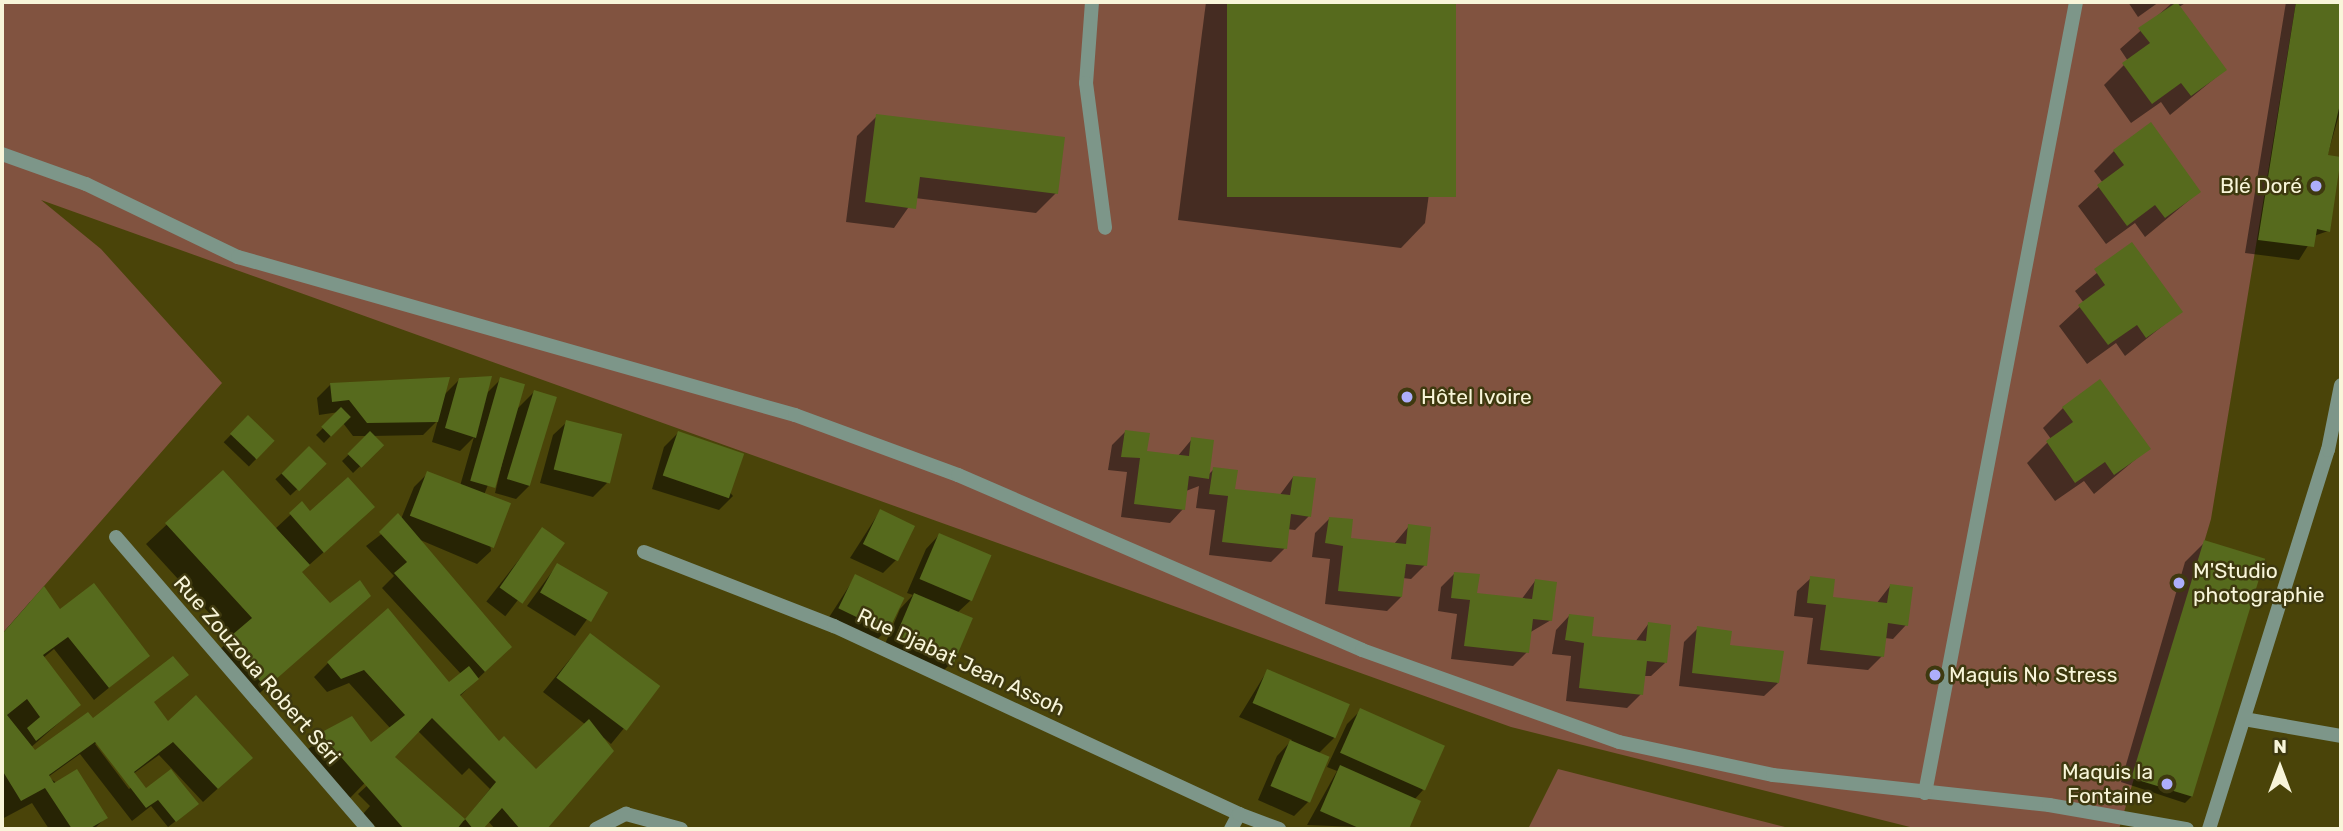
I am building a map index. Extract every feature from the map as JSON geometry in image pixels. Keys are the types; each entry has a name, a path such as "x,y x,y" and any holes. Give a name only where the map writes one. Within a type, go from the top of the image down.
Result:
{"street":[{"path":"1092,2 1086,83 1105,228"},
{"path":"1925,793 2076,2"},
{"path":"2,153 86,184 238,257 808,419 958,475 1362,650 1579,729 1773,775 2188,829"},
{"path":"2209,829 2328,450 2341,385"},
{"name":"Rue Zouzoua Robert Séri","path":"116,537 368,829"},
{"name":"Rue Djabat Jean Assoh","path":"644,552 834,626 1239,814 1279,829"},
{"path":"2244,719 2341,736"},
{"path":"596,829 626,814 681,829"},
{"path":"1231,829 1239,814"}],"shaded area":[{"name":"Hôtel Ivoire","path":"2,2 2296,2 2211,519 2119,829 1918,829 1511,727 41,200 101,249 222,383 2,634"},
{"path":"1558,769 1793,829 1528,829"}],"building":[{"path":"1227,2 1456,2 1456,197 1227,197"},
{"path":"2177,2 2227,70 2191,96 2181,83 2152,104 2122,63 2150,43 2138,28"},
{"path":"2296,2 2341,2 2341,100 2328,155 2341,157 2330,232 2317,229 2314,247 2258,240"},
{"path":"876,114 1065,137 1058,194 920,177 916,209 865,202"},
{"path":"2151,122 2201,192 2165,218 2155,205 2127,226 2097,185 2124,165 2113,150"},
{"path":"2132,242 2183,312 2146,338 2137,325 2108,345 2078,305 2105,285 2094,269"},
{"path":"492,376 476,438 445,428 459,378"},
{"path":"450,377 438,422 367,423 349,400 332,402 330,383"},
{"path":"500,377 525,384 495,488 470,481"},
{"path":"2100,379 2151,449 2114,475 2105,462 2075,483 2046,441 2073,422 2062,407"},
{"path":"534,390 557,397 530,486 507,479"},
{"path":"341,407 351,417 331,437 321,427"},
{"path":"248,415 275,441 257,459 230,434"},
{"path":"566,420 622,434 610,484 554,469"},
{"path":"1125,430 1150,433 1147,451 1189,456 1191,437 1214,440 1209,479 1189,476 1185,510 1134,504 1140,458 1121,457"},
{"path":"370,431 384,445 362,468 347,454"},
{"path":"678,431 744,454 729,498 663,475"},
{"path":"309,446 327,464 299,491 281,474"},
{"path":"1213,467 1238,470 1235,489 1290,495 1293,476 1316,478 1311,517 1291,514 1287,549 1222,542 1228,496 1209,494"},
{"path":"223,470 310,565 302,572 330,603 360,580 371,596 266,688 225,641 252,618 165,523"},
{"path":"427,471 511,503 494,548 410,516"},
{"path":"348,477 375,507 324,553 289,513 302,501 310,511"},
{"path":"880,509 915,526 898,561 863,544"},
{"path":"398,513 512,647 485,672 394,573 407,562 379,532"},
{"path":"1329,517 1353,519 1351,538 1406,544 1408,524 1431,527 1427,566 1406,564 1402,597 1338,591 1343,546 1325,543"},
{"path":"542,527 565,543 522,604 500,588"},
{"path":"939,533 991,555 972,601 919,579"},
{"path":"2204,540 2265,559 2192,797 2131,778"},
{"path":"557,563 608,592 591,622 540,592"},
{"path":"1454,572 1480,574 1477,593 1532,599 1535,579 1557,582 1552,621 1533,619 1529,653 1464,646 1470,600 1451,598"},
{"path":"855,574 904,598 888,632 838,608"},
{"path":"1810,576 1835,579 1833,597 1887,603 1890,584 1913,587 1908,626 1888,623 1884,657 1820,650 1826,605 1807,603"},
{"path":"94,583 150,656 109,688 68,637 43,655 81,705 36,741 27,728 40,717 27,699 7,715 35,750 88,712 93,718 173,656 189,675 154,702 168,721 196,695 253,758 218,789 173,742 134,772 146,788 171,769 199,804 176,822 158,800 146,808 95,742 49,775 54,783 77,769 108,818 89,829 72,829 45,788 21,801 2,770 2,634 44,586 60,609"},
{"path":"914,593 973,618 954,662 895,637"},
{"path":"388,608 449,682 469,666 479,679 460,695 499,741 504,736 536,769 589,719 614,751 547,829 520,829 502,808 483,829 473,829 465,819 457,829 404,829 320,733 352,716 371,742 405,715 364,670 341,679 327,662","holes":["432,718 496,782 465,819 395,757"]},
{"path":"1569,614 1594,617 1592,636 1646,641 1648,622 1671,625 1667,663 1647,661 1643,695 1579,688 1584,643 1565,640"},
{"path":"1697,626 1732,631 1730,645 1784,651 1779,683 1692,673"},
{"path":"590,633 660,686 627,731 556,678"},
{"path":"1267,669 1350,704 1335,738 1253,703"},
{"path":"1360,708 1445,746 1425,791 1340,753"},
{"path":"1290,740 1330,757 1310,803 1270,786"},
{"path":"1340,765 1421,801 1409,829 1361,829 1320,811"}],"place":[{"name":"Blé Doré","path":"2316,186"},
{"name":"Hôtel Ivoire","path":"1407,397"},
{"name":"M'Studio photographie","path":"2179,583"},
{"name":"Maquis No Stress","path":"1935,675"},
{"name":"Maquis la Fontaine","path":"2167,784"}]}
